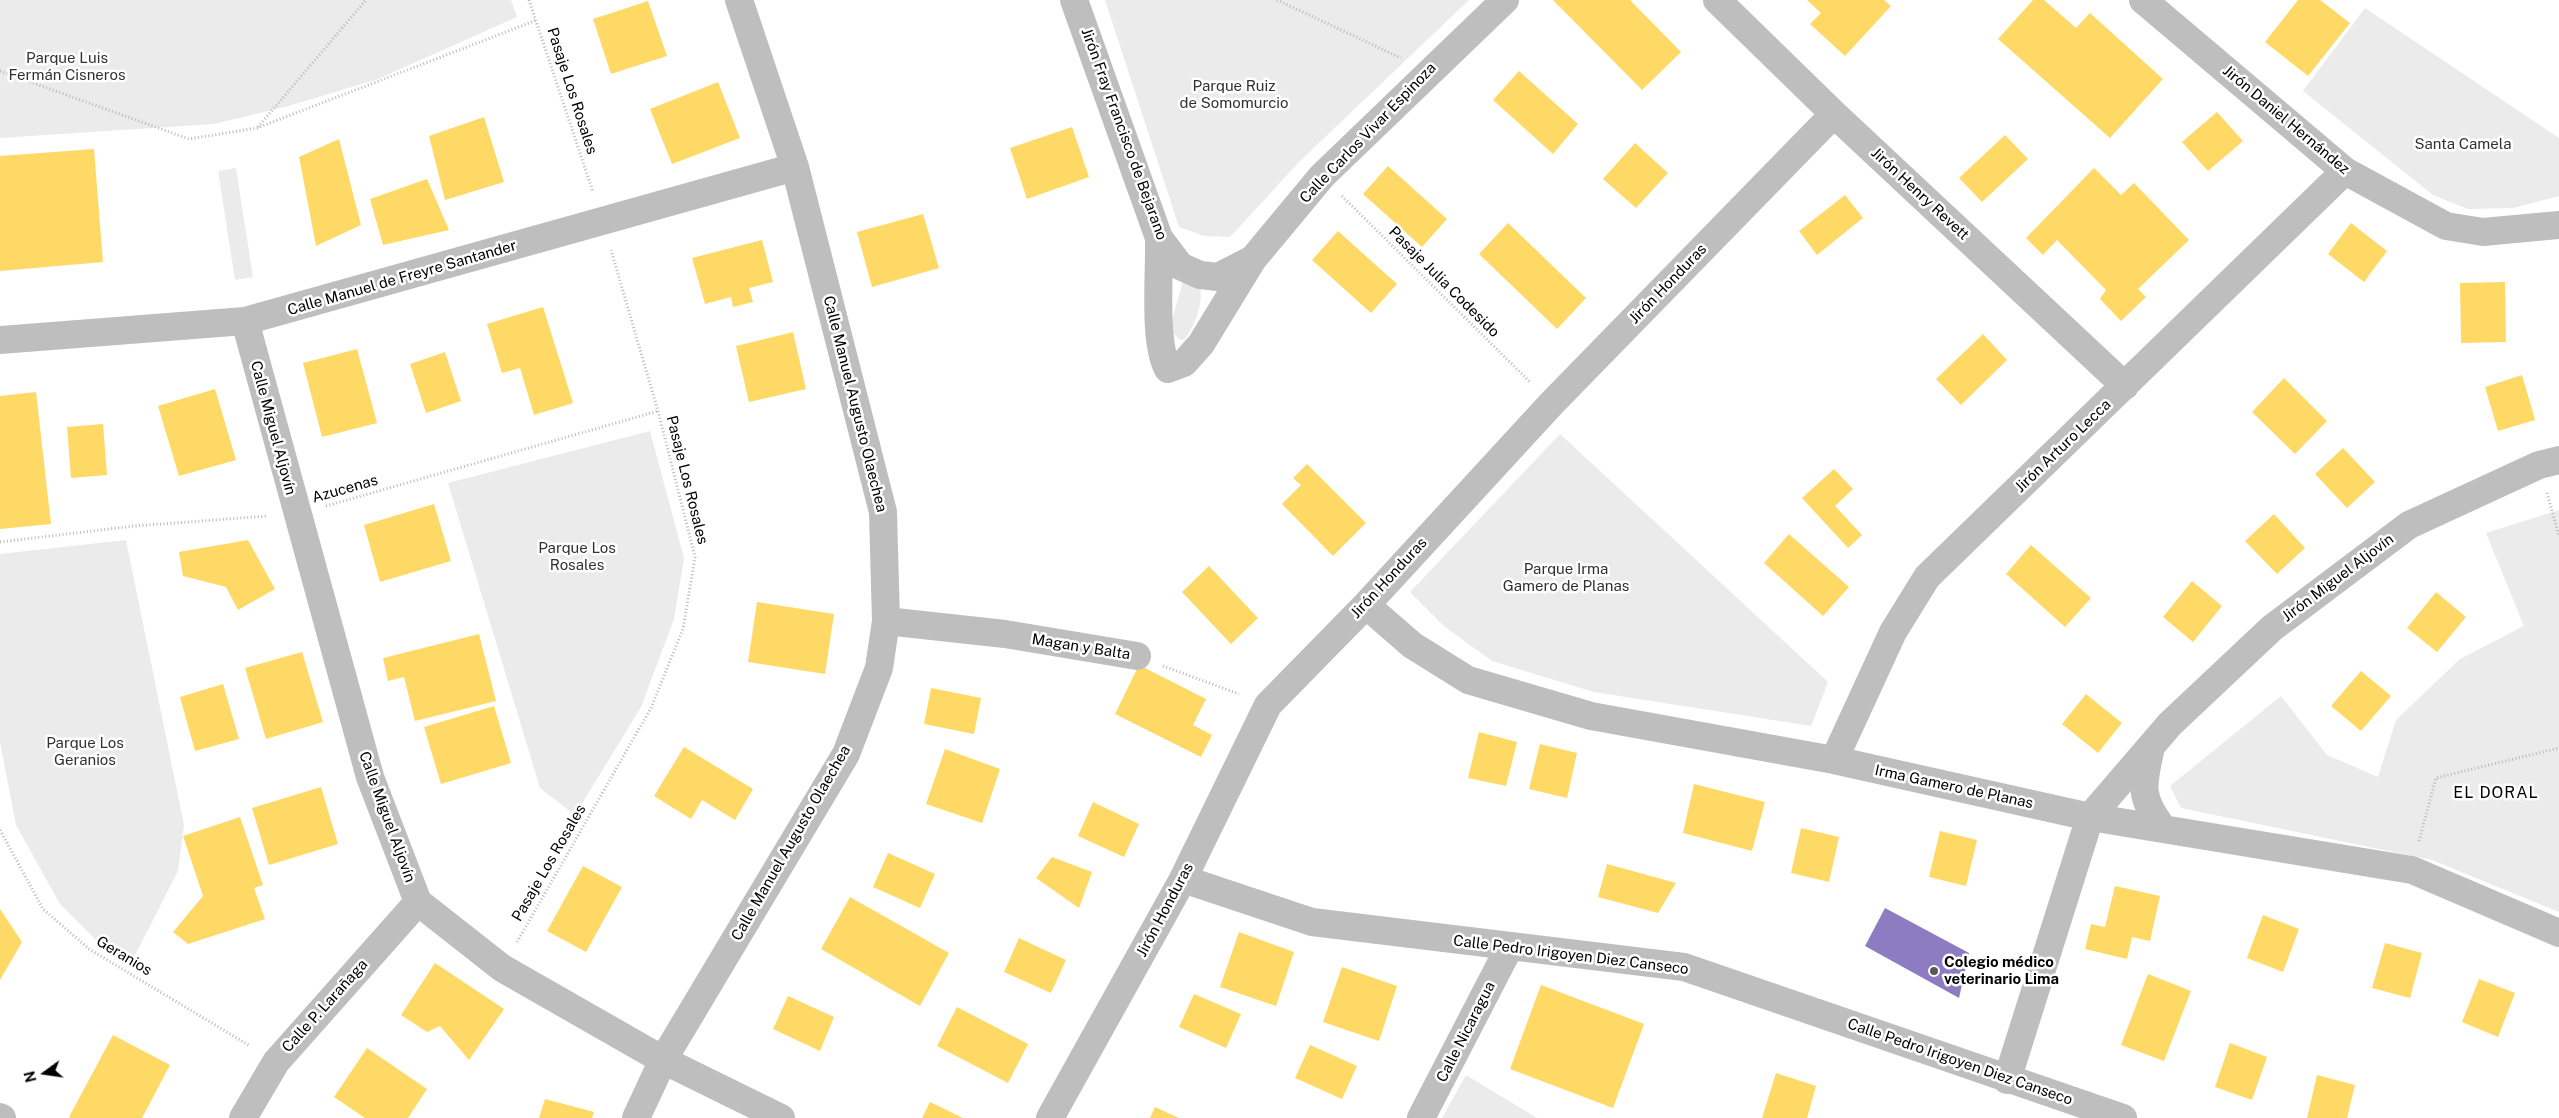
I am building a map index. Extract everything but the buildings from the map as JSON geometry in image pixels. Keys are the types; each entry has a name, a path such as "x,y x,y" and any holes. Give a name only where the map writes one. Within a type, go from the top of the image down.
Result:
{"street":[{"name":"Calle Manuel Augusto Olaechea","path":"636,1118 663,1060 846,754 879,668 886,621 883,512 795,167 739,0"},
{"name":"Jirón Fray Francisco de Bejarano","path":"1074,0 1159,238 1180,266"},
{"name":"Calle Carlos Vivar Espinoza","path":"1180,266 1200,275 1218,277 1253,258 1322,176 1429,70 1505,0"},
{"name":"Jirón Henry Revett","path":"1717,0 1834,114 2125,386"},
{"name":"Jirón Daniel Hernández","path":"2143,0 2345,171 2446,226 2483,232 2559,225"},
{"name":"Jirón Honduras","path":"1050,1118 1183,879 1268,704 1366,605 1552,403 1834,114"},
{"name":"Calle Manuel de Freyre Santander","path":"0,340 245,322 795,167"},
{"name":"Jirón Arturo Lecca","path":"1834,760 1893,632 1927,577 2345,171"},
{"path":"1159,238 1162,359 1168,369 1184,363 1201,344 1253,258"},
{"name":"Calle Miguel Aljovín","path":"245,322 296,514 370,777 418,902 502,968 663,1060 781,1118"},
{"name":"Jirón Miguel Aljovín","path":"2007,1080 2090,816 2170,724 2272,628 2409,525 2549,463"},
{"name":"Irma Gamero de Planas","path":"1366,605 1412,645 1468,680 1591,716 1834,760 2090,816 2412,870 2559,933"},
{"name":"Magan y Balta","path":"886,621 1005,634 1137,656"},
{"path":"2151,746 2143,790 2151,813 2162,827"},
{"name":"Calle Pedro Irigoyen Diez Canseco","path":"1183,879 1312,922 1684,967 2007,1080 2123,1118"},
{"name":"Calle P. Larañaga","path":"243,1118 276,1062 418,902"},
{"name":"Calle Nicaragua","path":"1421,1118 1510,946"}],"path":[{"path":"258,128 366,0"},
{"name":"Pasaje Los Rosales","path":"502,968 651,708 683,629 695,557 658,411 602,221 529,0"},
{"path":"1276,0 1429,70"},
{"path":"0,71 189,139 258,128 537,20"},
{"name":"Pasaje Julia Codesido","path":"1322,176 1552,403"},
{"name":"Azucenas","path":"0,542 134,526 296,514 658,411"},
{"path":"2549,463 2559,536"},
{"name":"Magan y Balta","path":"1137,656 1268,704"},
{"path":"2412,870 2436,778 2559,748"},
{"name":"Geranios","path":"0,830 42,909 88,948 276,1062"}],"green space":[{"name":"Parque Luis Fermán Cisneros","path":"0,0 511,0 517,17 378,79 289,106 214,124 0,138"},
{"name":"Parque Ruiz de Somomurcio","path":"1105,0 1469,0 1300,161 1230,237 1204,236 1179,227"},
{"name":"Santa Camela","path":"2365,8 2559,138 2559,196 2513,208 2468,209 2433,195 2303,91"},
{"path":"236,168 253,277 235,280 218,171"},
{"path":"1183,281 1199,283 1201,297 1198,313 1192,327 1185,339 1180,340 1172,332 1172,320"},
{"name":"Parque Los Rosales","path":"650,431 684,558 674,619 641,707 575,815 540,788 448,483"},
{"name":"Parque Irma Gamero de Planas","path":"1560,434 1828,682 1811,726 1594,692 1492,661 1445,627 1410,592"},
{"path":"2559,510 2559,912 2432,860 2181,808 2170,786 2281,696 2327,755 2378,777 2396,720 2460,659 2524,626 2486,533"},
{"name":"Parque Los Geranios","path":"126,540 184,825 178,871 132,961 95,939 60,904 16,825 0,742 0,554"},
{"path":"1466,1075 1537,1118 1442,1118"}],"place":[{"name":"Colegio médico veterinario Lima","path":"1934,971"}],"district":[{"name":"EL DORAL","path":"2496,793"}]}
